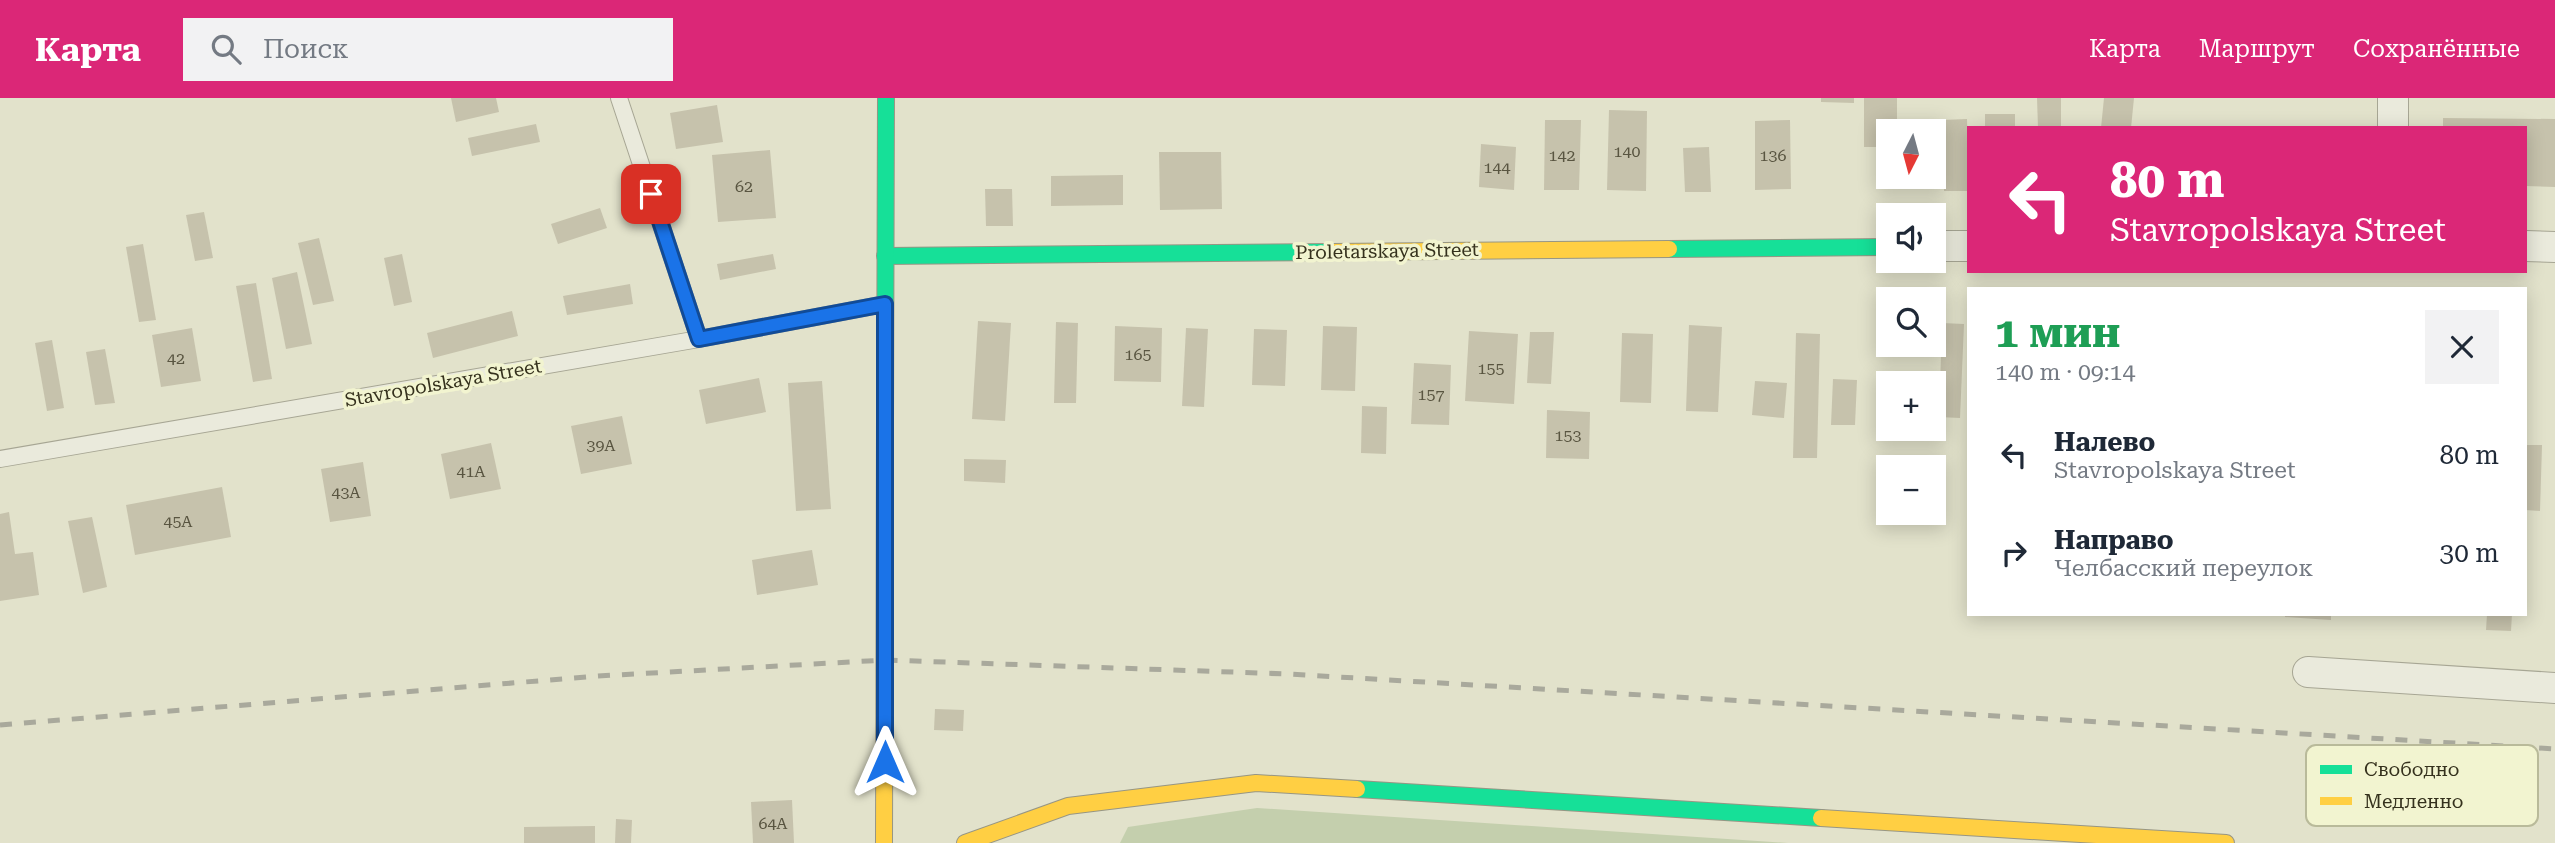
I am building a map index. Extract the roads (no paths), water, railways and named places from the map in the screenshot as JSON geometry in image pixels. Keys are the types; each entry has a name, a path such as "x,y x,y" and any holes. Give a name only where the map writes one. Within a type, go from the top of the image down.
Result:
{"street":[{"path":"884,843 886,98"},
{"path":"2393,98 2393,126"},
{"path":"1946,246 1967,246"},
{"path":"2527,246 2555,247"},
{"name":"Proletarskaya Street","path":"885,256 1876,247"},
{"path":"2308,672 2555,688"},
{"path":"965,843 1068,806 1256,783 2226,843"}],"lane":[{"path":"619,98 699,339"},
{"name":"Stavropolskaya Street","path":"0,459 699,339 885,304"}],"railway":[{"path":"0,725 598,676 885,660 1288,674 2487,745"},
{"path":"2538,748 2555,749"}]}
